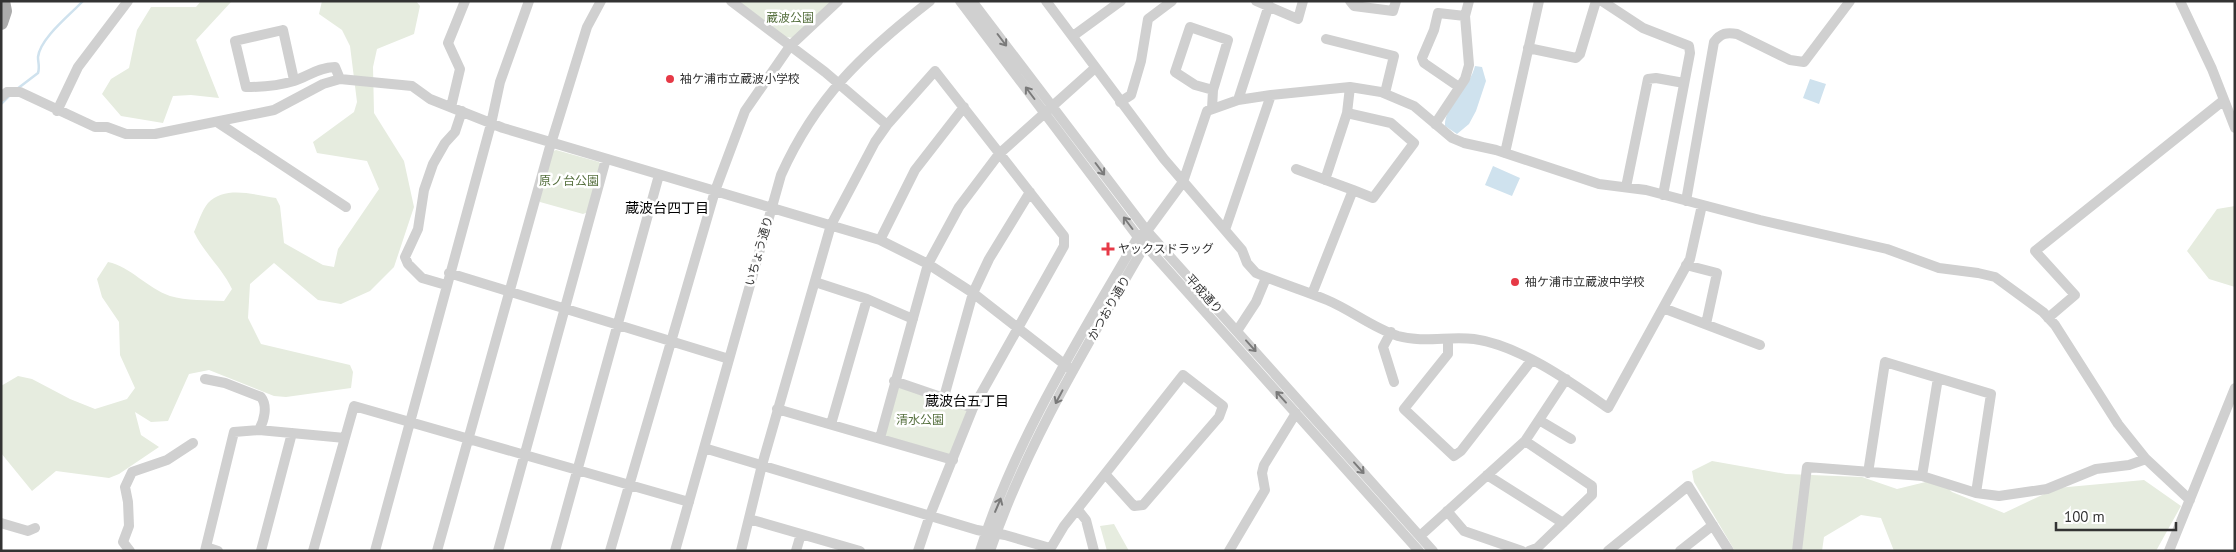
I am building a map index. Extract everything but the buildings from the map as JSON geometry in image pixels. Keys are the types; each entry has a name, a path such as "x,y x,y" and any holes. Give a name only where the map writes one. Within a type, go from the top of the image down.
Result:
{"main road":[{"path":"1,23 5,11 4,1"}],"street":[{"path":"58,111 78,67 128,1"},
{"path":"451,107 460,69 448,43 465,1"},
{"path":"375,551 491,124 500,82 529,1"},
{"path":"437,551 551,144 586,28 601,1"},
{"path":"730,1 838,82 887,125"},
{"path":"610,551 715,191 745,111 790,46 838,1"},
{"name":"いちょう通り","path":"675,551 771,208 781,175 793,148 802,131 838,82 869,51 930,1"},
{"name":"平成通り","path":"960,1 1049,110"},
{"name":"平成通り","path":"972,1 1049,110 1144,238 1419,551"},
{"path":"1046,1 1120,102 1183,182 1242,250 1247,263 1256,273 1328,300 1398,336 1417,339 1471,339 1487,341 1512,350 1566,379 1608,408 1690,259 1702,205"},
{"path":"1073,36 1122,1"},
{"path":"1120,102 1131,95 1148,19 1172,1"},
{"path":"1256,1 1298,19 1303,1"},
{"path":"1350,1 1354,6 1393,11 1396,1"},
{"path":"1435,124 1459,87 1469,65 1465,16 1469,1"},
{"path":"1505,153 1539,1"},
{"path":"1528,48 1576,58 1580,54 1596,1"},
{"path":"1602,1 1643,28 1689,46 1690,53 1663,194"},
{"path":"1686,201 1714,42 1719,36 1728,32 1737,34 1790,60 1804,62 1850,1"},
{"path":"2180,1 2235,128"},
{"path":"1238,100 1269,5"},
{"path":"1459,87 1424,63 1422,58 1438,13 1465,16"},
{"path":"1212,109 1214,90 1228,40 1190,27 1175,72 1195,85 1214,90"},
{"path":"294,80 283,30 235,41 246,87 266,87 294,80 326,67 335,67 340,79"},
{"path":"1326,39 1394,56 1385,93"},
{"path":"880,438 894,381 928,264 959,207 999,154 1095,68"},
{"path":"741,551 777,409 831,225 875,142 887,125 934,71 1064,236 1065,241 973,408 930,515 918,551"},
{"path":"1626,187 1648,79 1656,78 1684,82"},
{"path":"1,97 7,92 20,92 95,127 107,127 126,134 155,134 274,110 297,100 323,84 340,79 412,86 430,99 491,124 551,144 880,240 928,264 973,293 1073,371"},
{"path":"1325,180 1347,114 1350,88"},
{"path":"1144,238 1183,182 1207,111 1238,100 1271,95 1350,88 1385,93 1414,106 1452,138 1464,143 1505,153 1599,184 1663,194 1887,249 1940,268 1995,277 2055,325 2118,424 2146,459 2190,500"},
{"path":"1225,230 1271,95"},
{"path":"2048,318 2075,295 2035,251 2224,100"},
{"path":"880,240 915,170 964,107"},
{"path":"446,284 422,278 408,264 405,257 418,229 424,190 433,164 445,143 455,132 462,111"},
{"path":"1296,169 1373,198 1414,143 1391,123 1347,114"},
{"path":"217,122 346,208"},
{"path":"498,551 606,159"},
{"path":"555,551 659,175"},
{"path":"1312,294 1353,190"},
{"path":"944,397 973,293 989,259 1030,192"},
{"name":"平成通り","path":"1144,238 1236,331 1433,551"},
{"name":"かつおり通り","path":"990,551 991,533 1013,468 1064,364 1144,238"},
{"name":"かつおり通り","path":"980,551 1144,238"},
{"path":"1686,265 1717,273 1706,324"},
{"path":"449,274 729,359"},
{"path":"1236,331 1256,302 1266,278"},
{"path":"815,282 867,299 913,319"},
{"path":"831,424 867,299"},
{"path":"1663,308 1760,345"},
{"path":"1390,332 1383,347 1394,382"},
{"path":"1448,340 1448,354 1404,409 1454,456 1461,451 1531,361"},
{"path":"1868,473 1885,362 1991,394 1976,493"},
{"path":"704,448 1049,549 1183,375 1223,406 1219,417 1143,506 1134,506 1106,475"},
{"path":"1922,476 1938,378"},
{"path":"205,379 239,387 261,397 264,400 264,422 259,430"},
{"path":"1420,536 1525,441 1566,379"},
{"path":"894,381 973,408"},
{"path":"2169,551 2235,388"},
{"path":"313,551 354,406 689,502"},
{"path":"777,409 953,460"},
{"path":"1229,551 1265,490 1262,473 1264,465 1296,413"},
{"path":"1539,420 1571,439"},
{"path":"218,551 206,549 234,432 259,430 345,438"},
{"path":"261,551 292,433"},
{"path":"1525,441 1592,486 1592,495 1537,548 1529,551"},
{"path":"130,551 123,542 129,526 125,487 132,472 167,460 193,443"},
{"path":"1797,551 1807,467 1922,476 1976,493 2000,496 2047,489 2096,469 2129,465 2146,459"},
{"path":"1487,475 1563,523"},
{"path":"1608,551 1688,486 1729,551"},
{"path":"1078,510 1086,520 1094,551"},
{"path":"1447,511 1464,531 1522,551"},
{"path":"749,519 856,550"},
{"path":"1,522 28,531 35,528"},
{"path":"1680,551 1713,525"},
{"path":"796,551 801,534"}],"green space":[{"path":"201,1 232,1 196,40 219,98 191,95 173,96 163,123 121,116 102,94 111,79 129,68 137,30 151,7 196,7"},
{"path":"322,1 416,1 420,6 414,34 377,49 373,67 374,113 404,161 414,207 394,267 370,291 341,304 318,300 274,263 250,284 248,318 261,344 350,365 353,372 351,388 286,397 274,396 209,370 189,374 168,421 151,422 135,412 141,435 159,447 119,474 109,478 56,471 32,491 1,453 1,386 18,376 32,379 70,399 95,409 127,399 135,388 120,355 119,322 102,297 97,279 108,262 124,268 170,296 190,300 224,301 232,289 194,232 208,203 215,197 223,194 240,193 276,198 280,206 284,243 323,265 334,267 338,249 379,189 367,161 317,153 313,142 354,112 357,102 350,46 342,30 319,14"},
{"name":"蔵波公園","path":"735,1 835,1 794,38 785,37"},
{"name":"原ノ台公園","path":"556,150 599,162 601,165 588,212 583,214 540,202 538,198 549,153"},
{"path":"2235,206 2235,287 2209,279 2187,251 2217,209"},
{"name":"清水公園","path":"894,381 973,408 953,460 880,438"},
{"path":"1712,461 1786,474 1862,477 1897,489 1938,479 1952,492 2004,513 2057,488 2144,480 2181,506 2156,551 1894,551 1881,518 1861,515 1824,537 1822,551 1735,551 1694,482 1692,471"},
{"path":"1114,524 1129,551 1107,551 1100,526"}],"water":[{"path":"1475,66 1482,67 1486,81 1476,111 1469,124 1457,134 1445,126 1446,119"},
{"path":"1810,79 1826,84 1819,104 1803,98"},
{"path":"1493,166 1520,178 1512,196 1485,185"}],"waterway":[{"path":"17,89 38,73 38,57 44,42 83,1"},
{"path":"1,104 9,96"}],"place":[{"name":"袖ケ浦市立蔵波小学校","path":"670,79"},
{"name":"ヤックスドラッグ","path":"1108,249"},
{"name":"袖ケ浦市立蔵波中学校","path":"1515,282"}],"district":[{"name":"蔵波台四丁目","path":"667,208"},
{"name":"蔵波台五丁目","path":"967,401"}]}
